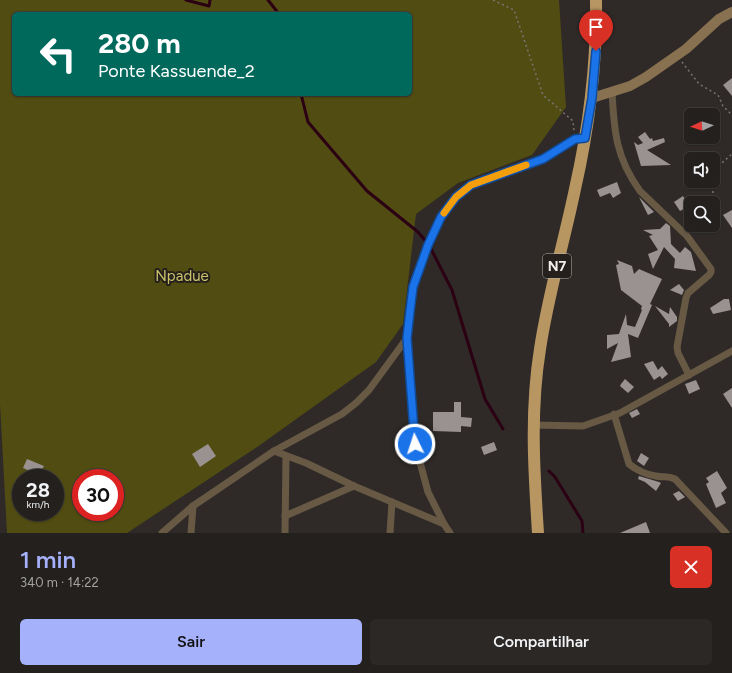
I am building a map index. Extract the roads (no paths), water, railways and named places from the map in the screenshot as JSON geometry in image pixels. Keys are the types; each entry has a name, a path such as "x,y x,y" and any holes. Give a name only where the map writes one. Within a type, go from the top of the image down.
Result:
{"highway":[{"name":"N7","path":"538,533 533,460 534,401 546,316 575,189 580,138 592,98 597,35 596,0"}],"street":[{"path":"592,98 638,82 678,55 720,19 732,12"},
{"path":"612,92 616,140 630,176 640,192 687,236 711,269 709,275 688,292 686,298 677,347 678,353 689,375"},
{"path":"450,533 428,492 415,444 407,338 413,287 428,245 441,217 456,197 471,185 543,159 580,138"},
{"path":"162,533 193,506 274,451 342,414 356,403 369,390 407,338"},
{"path":"533,425 583,426 620,413 732,351"},
{"path":"614,414 630,464 634,468 657,477 670,477 675,479 726,533"},
{"path":"274,451 444,524"},
{"path":"285,533 286,456"},
{"path":"285,516 354,486"},
{"path":"390,533 392,502"},
{"path":"191,533 193,506"}],"waterway":[{"path":"186,0 209,6 210,0"},
{"path":"268,0 277,12"},
{"path":"302,96 308,122 367,191 418,232 429,245 452,290 485,399 503,429"},
{"path":"549,471 555,477 582,521 583,533"}],"park label":[{"name":"Npadue","path":"182,276"}]}
